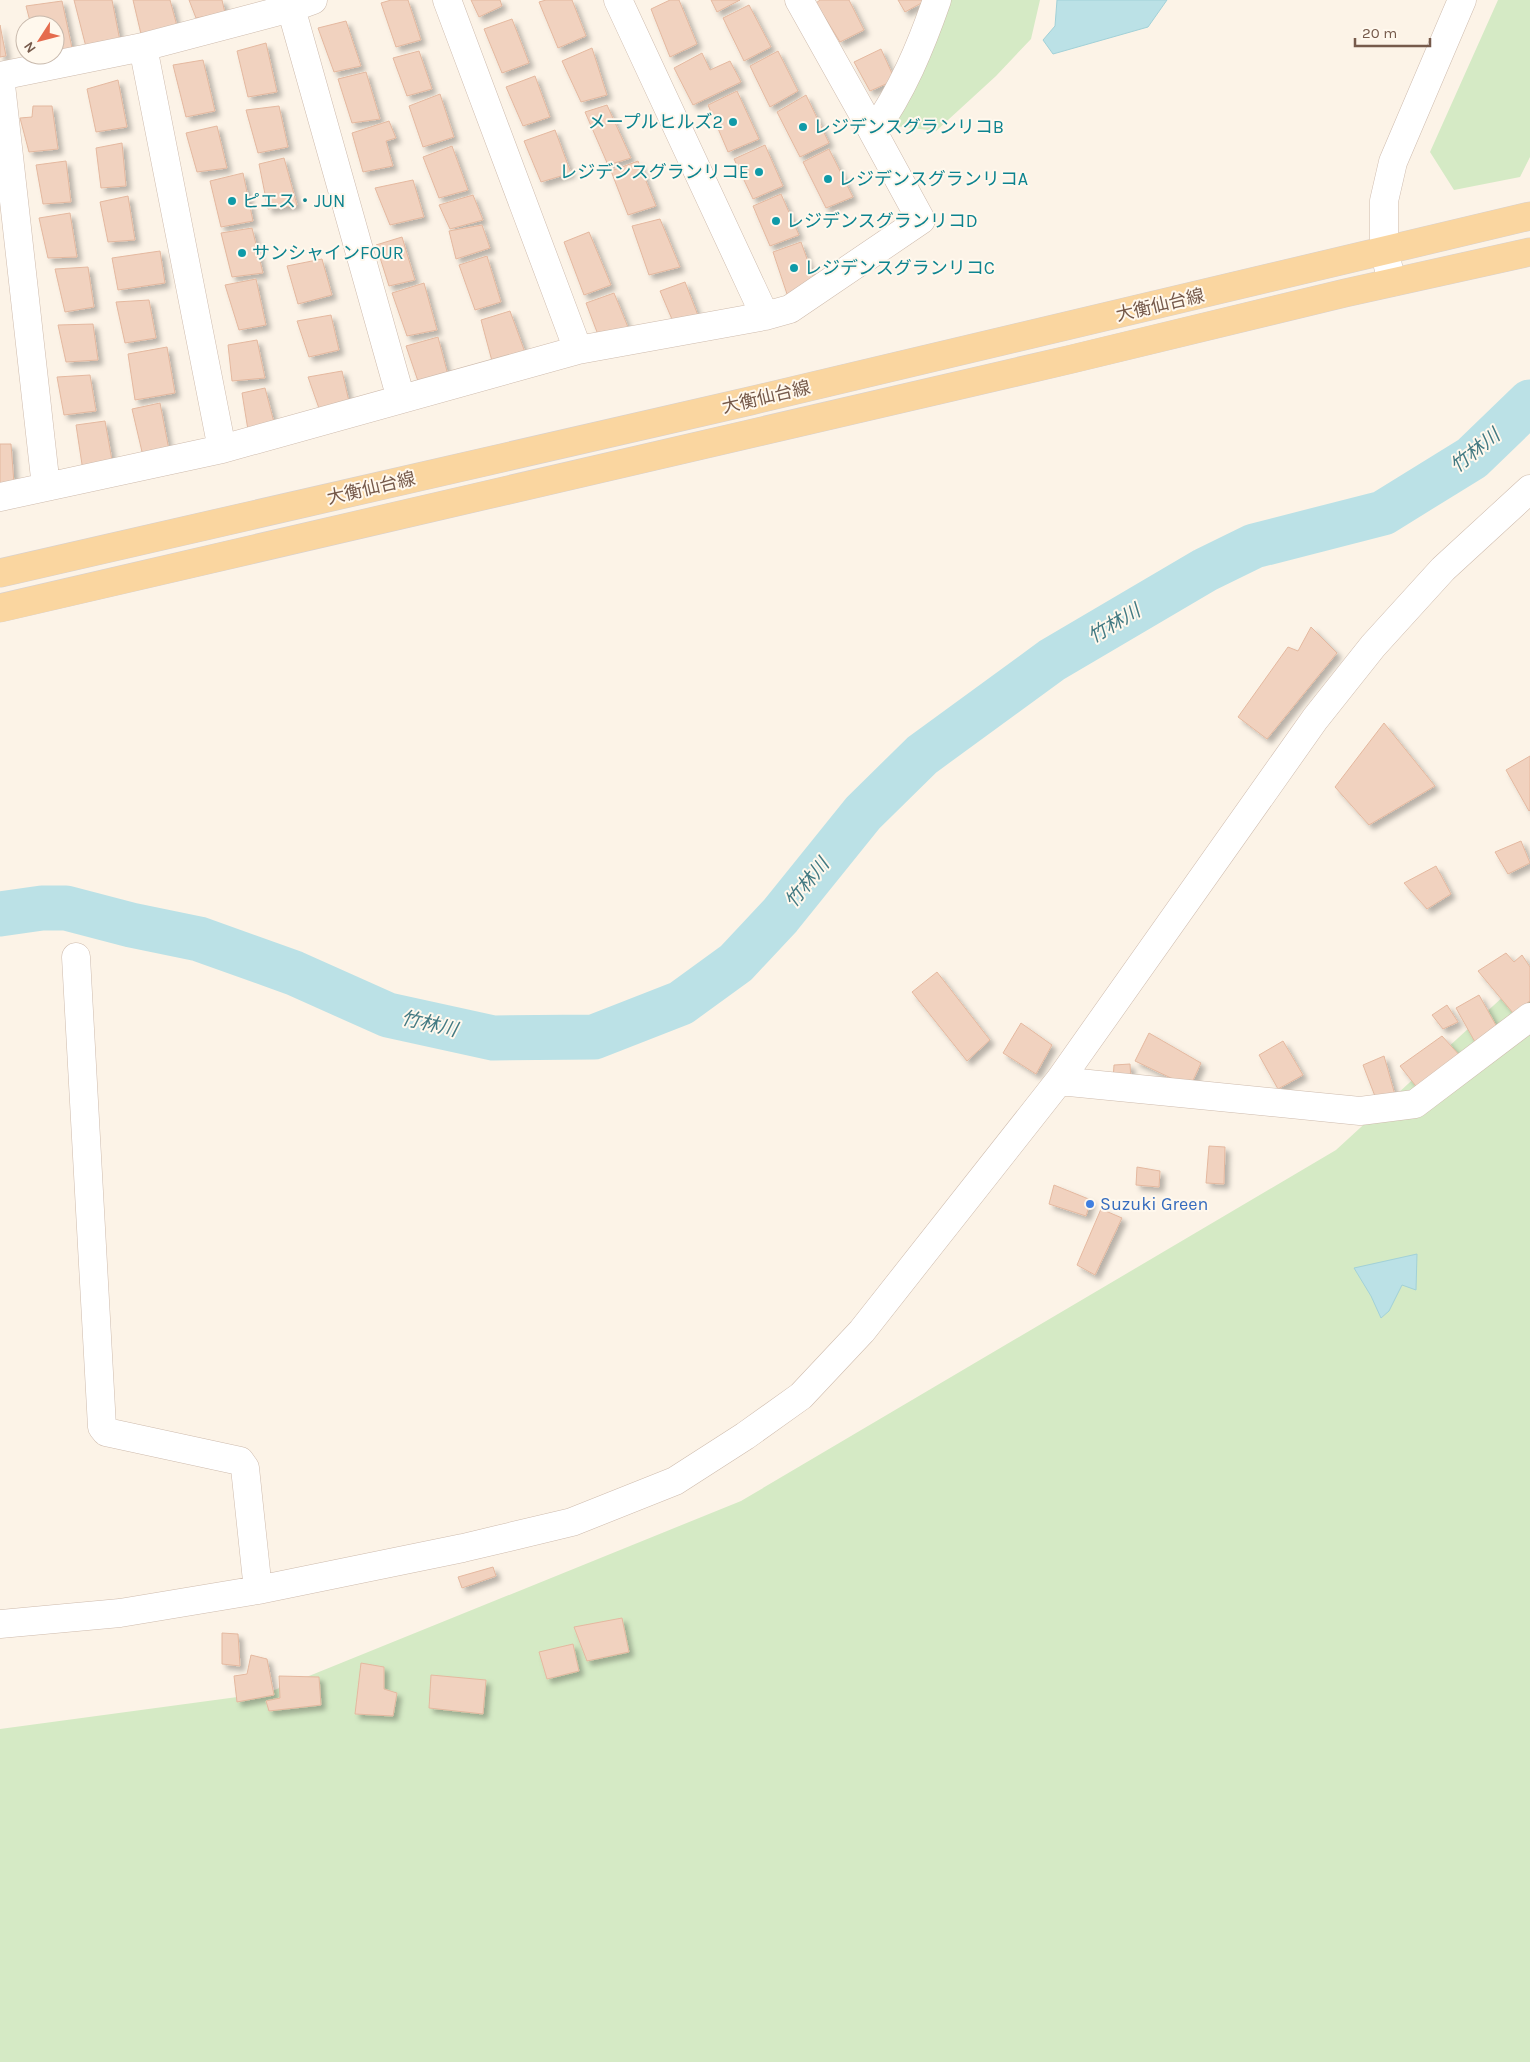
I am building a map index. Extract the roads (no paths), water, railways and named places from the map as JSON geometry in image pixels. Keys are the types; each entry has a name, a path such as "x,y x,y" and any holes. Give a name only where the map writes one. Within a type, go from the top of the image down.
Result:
{"main road":[{"name":"大衡仙台線","path":"0,573 740,404 1336,264 1384,250 1530,216"},
{"name":"大衡仙台線","path":"0,608 1062,361 1392,282 1530,252"}],"street":[{"path":"447,0 578,350"},
{"path":"618,0 765,316"},
{"path":"0,497 222,449 578,350 765,316 790,309 921,220 799,0"},
{"path":"873,132 889,110 924,37 937,0"},
{"path":"1392,282 1384,250 1384,201 1393,162 1462,0"},
{"path":"46,487 0,76 144,47 302,4 401,399"},
{"path":"144,47 222,449"},
{"path":"0,1624 120,1613 258,1590 463,1548 572,1522 675,1482 801,1396 862,1331 1059,1081 1315,719 1367,654 1443,569 1530,489"},
{"path":"76,957 102,1427 106,1432 240,1461 245,1468 258,1590"},
{"path":"1059,1081 1360,1111 1415,1104 1530,1017"}],"water":[{"path":"1057,0 1167,0 1148,27 1053,54 1043,40 1055,26"},
{"path":"1417,1254 1416,1290 1402,1285 1389,1311 1381,1318 1371,1296 1354,1268"}],"waterway":[{"name":"竹林川","path":"0,914 42,908 66,908 131,925 199,939 294,973 388,1015 493,1038 594,1037 681,1003 736,963 780,916 863,813 922,755 1052,660 1205,570 1254,546 1383,513 1472,458 1530,402"}],"place":[{"name":"メープルヒルズ2","path":"733,122"},
{"name":"レジデンスグランリコB","path":"803,127"},
{"name":"レジデンスグランリコE","path":"759,172"},
{"name":"レジデンスグランリコA","path":"828,179"},
{"name":"ピエス・JUN","path":"232,201"},
{"name":"レジデンスグランリコD","path":"776,221"},
{"name":"サンシャインFOUR","path":"242,253"},
{"name":"レジデンスグランリコC","path":"794,268"},
{"name":"Suzuki Green","path":"1090,1204"}]}
